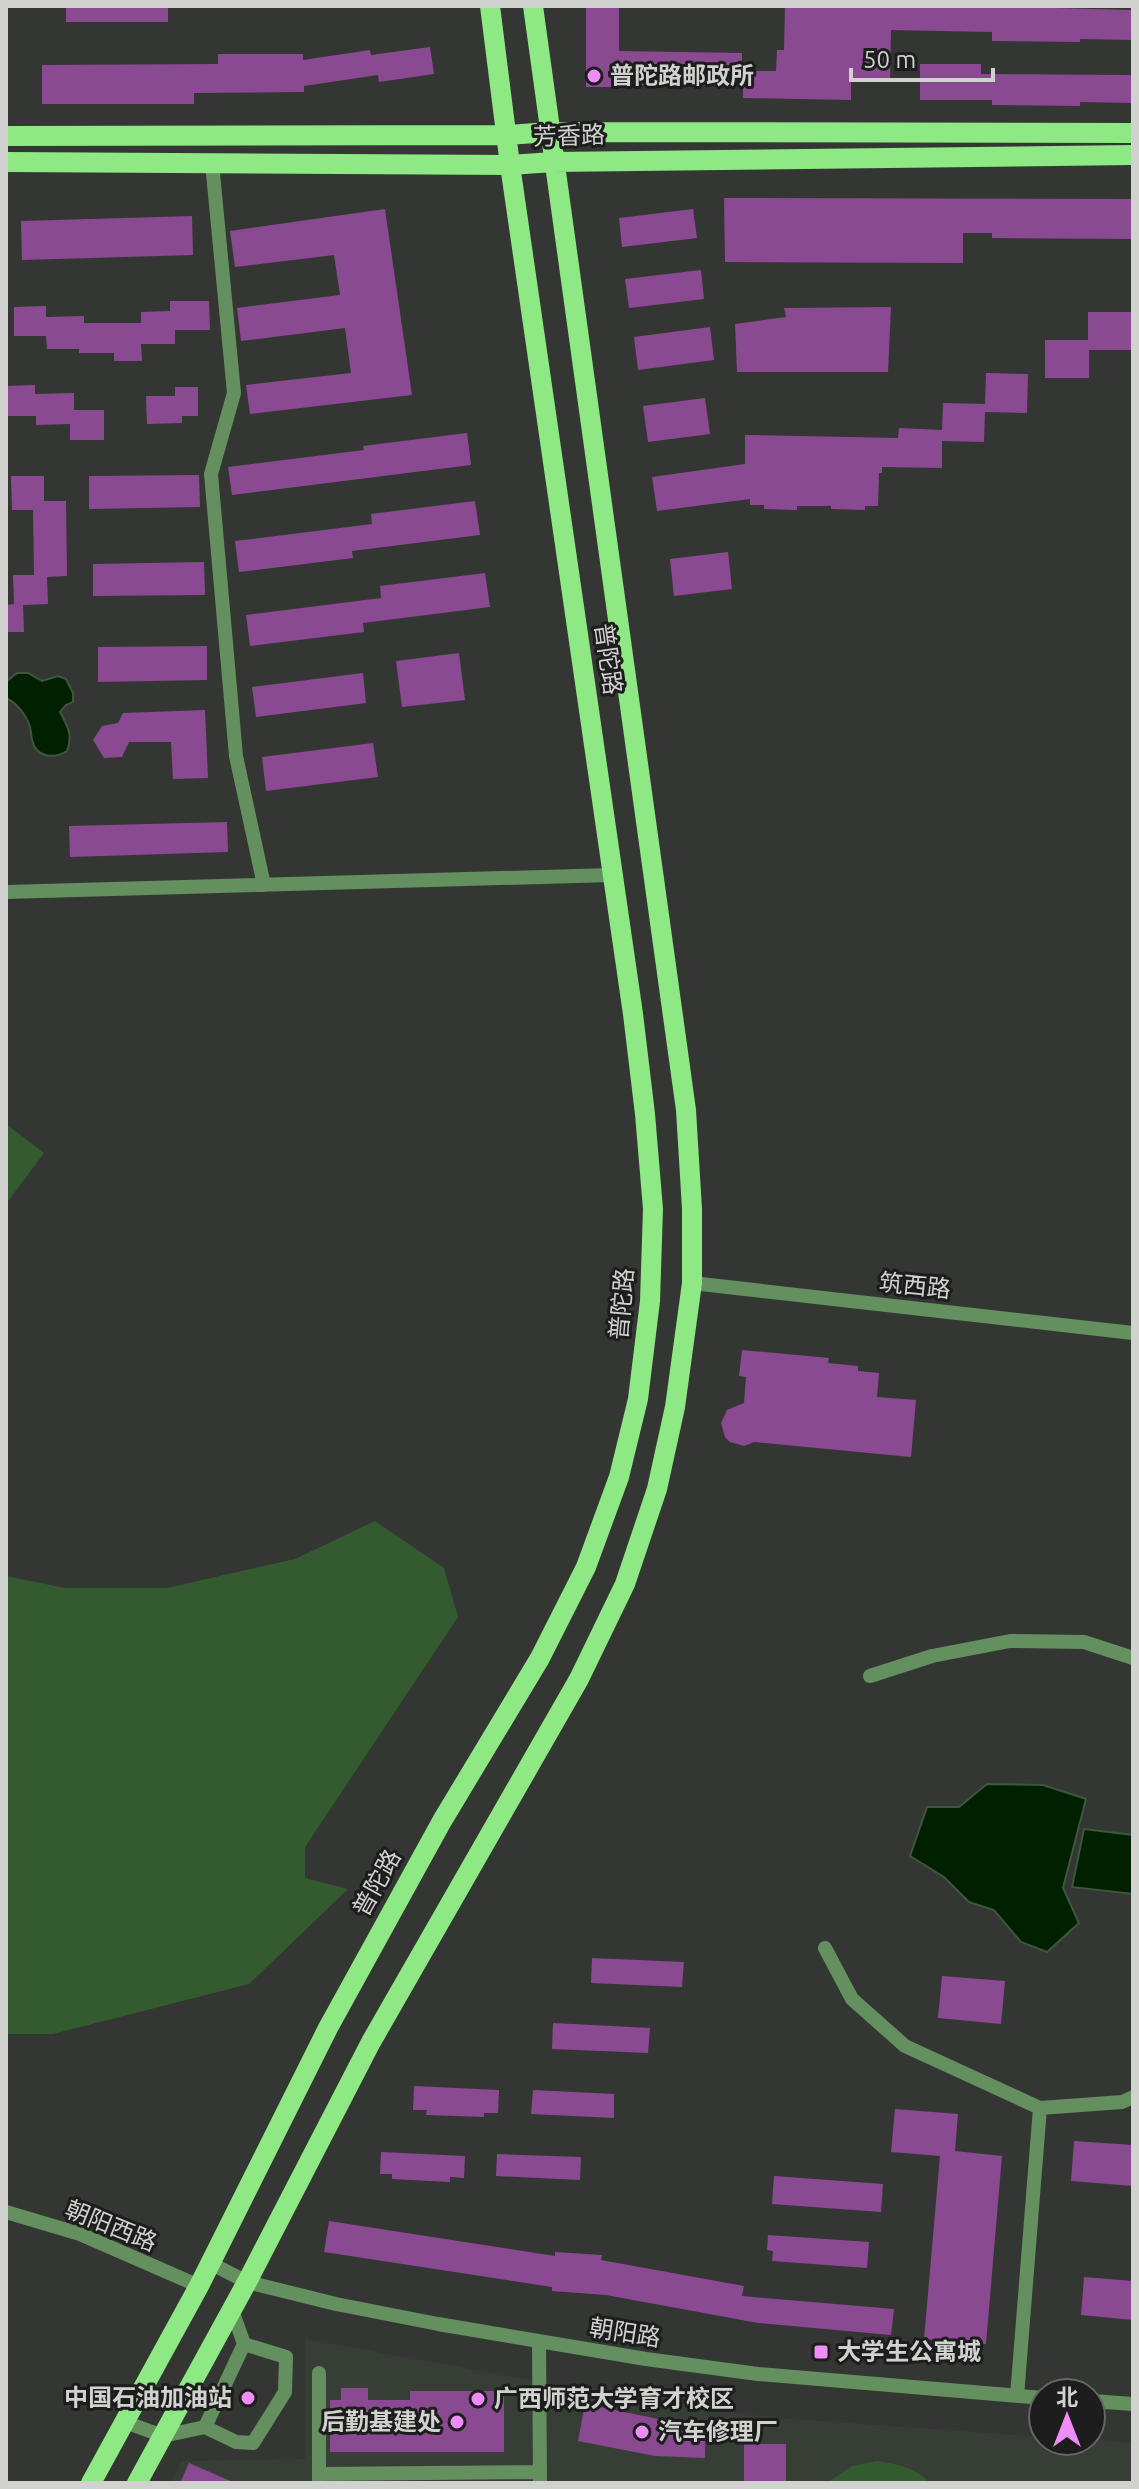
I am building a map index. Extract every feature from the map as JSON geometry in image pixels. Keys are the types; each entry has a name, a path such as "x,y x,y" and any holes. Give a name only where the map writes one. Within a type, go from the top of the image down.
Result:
{"main road":[{"name":"普陀路","path":"91,2483 199,2286 370,1950 474,1766 540,1658 586,1567 619,1477 638,1399 650,1301 653,1209 643,1099 490,6"},
{"name":"普陀路","path":"137,2483 247,2282 371,2042 579,1679 625,1584 657,1489 675,1407 692,1283 692,1209 686,1110 533,6"},
{"name":"芳香路","path":"6,136 507,135 549,132 1133,133"},
{"name":"芳香路","path":"6,162 510,165 1133,155"}],"street":[{"path":"212,163 234,393 211,474 236,756 264,885"},
{"path":"6,892 612,875"},
{"name":"筑西路","path":"692,1283 1133,1333"},
{"path":"870,1676 932,1656 1010,1641 1084,1642 1133,1658"},
{"path":"825,1948 852,1999 905,2046 1040,2108 1122,2102 1133,2097"},
{"path":"1017,2396 1040,2108"},
{"name":"朝阳西路","path":"6,2212 80,2234 199,2286"},
{"name":"朝阳路","path":"210,2263 247,2282 351,2307 646,2359 758,2374 1027,2397"},
{"path":"205,2427 244,2344 232,2310"},
{"path":"319,2373 319,2479 540,2477 539,2341"},
{"path":"125,2422 163,2436 205,2427 236,2442 253,2443 285,2392 286,2357 244,2344"},
{"path":"1107,2402 1133,2404"}],"shaded area":[{"path":"17,673 28,673 42,681 58,676 66,679 73,693 73,702 60,712 69,731 67,751 46,755 34,746 26,718 6,698 7,681"},
{"path":"6,1124 44,1153 6,1204"},
{"path":"375,1521 444,1568 458,1617 305,1847 305,1878 348,1889 249,1984 53,2034 6,2034 6,1576 65,1588 167,1588 295,1559"},
{"path":"987,1784 1043,1785 1086,1799 1063,1888 1079,1923 1047,1952 1021,1942 994,1910 969,1902 944,1877 910,1856 927,1807 959,1807"},
{"path":"1084,1829 1133,1835 1133,1894 1072,1887"},
{"name":"广西师范大学育才校区","path":"305,2339 538,2381 765,2417 1027,2436 1027,2457 1107,2457 1107,2441 1133,2443 1133,2483 170,2483 182,2461 305,2459"},
{"path":"877,2461 912,2470 929,2483 827,2483 852,2466"}],"building":[{"path":"66,6 168,6 168,22 66,22"},
{"path":"586,6 619,6 619,51 742,53 742,71 776,71 777,50 784,50 785,6 1133,10 1133,40 992,41 992,32 891,30 890,79 851,78 851,100 743,98 743,86 586,87"},
{"path":"430,47 434,74 379,82 378,75 304,86 304,92 194,93 194,104 42,104 42,65 218,64 218,54 303,54 303,60 370,50 371,55"},
{"path":"920,64 981,64 981,74 1133,75 1133,103 992,105 992,100 920,100"},
{"path":"724,198 1133,199 1133,239 992,238 992,233 963,233 963,263 725,262"},
{"path":"385,209 412,395 250,414 246,385 351,373 345,328 241,341 237,308 340,295 334,255 235,267 230,231"},
{"path":"693,209 697,238 622,247 619,218"},
{"path":"192,216 193,255 22,260 21,221"},
{"path":"701,270 704,299 629,308 625,279"},
{"path":"170,301 209,301 210,330 175,330 175,344 141,344 142,361 114,361 114,353 47,349 46,336 14,336 14,307 46,306 46,317 84,316 84,323 141,323 141,312 170,311"},
{"path":"891,307 888,372 737,372 735,324 786,317 784,308"},
{"path":"1088,312 1132,312 1131,350 1089,350 1089,378 1045,378 1045,340 1088,340"},
{"path":"710,327 714,360 638,370 634,337"},
{"path":"986,373 1028,374 1027,413 985,412 984,442 942,441 942,468 882,467 878,506 865,506 865,510 831,509 831,506 797,506 797,510 764,509 764,505 750,505 750,499 657,511 652,477 745,464 745,435 898,438 899,428 942,430 943,403 985,404"},
{"path":"35,385 35,394 74,393 74,410 104,410 104,440 70,440 70,424 36,425 36,416 6,416 6,386"},
{"path":"175,387 198,387 198,416 182,416 182,423 147,424 146,396 175,396"},
{"path":"705,398 710,434 648,442 643,406"},
{"path":"467,433 471,465 232,495 228,467"},
{"path":"199,475 200,507 89,509 89,476"},
{"path":"11,476 44,476 44,501 66,501 67,576 47,577 48,604 23,605 24,632 6,632 6,605 14,604 13,575 34,575 33,510 12,510"},
{"path":"475,501 480,535 352,551 353,558 239,572 235,541 372,524 371,514"},
{"path":"728,552 732,589 674,596 670,559"},
{"path":"204,562 205,595 93,596 93,564"},
{"path":"485,573 490,607 363,623 364,632 250,646 246,615 381,598 380,586"},
{"path":"207,646 207,680 98,682 98,647"},
{"path":"459,653 465,700 402,707 396,661"},
{"path":"363,673 366,703 256,717 252,687"},
{"path":"205,710 208,778 173,779 171,742 129,742 122,757 104,758 93,740 102,726 118,723 123,713"},
{"path":"373,743 378,777 266,791 262,757"},
{"path":"227,822 228,852 70,857 69,826"},
{"path":"742,1350 829,1358 828,1363 858,1366 858,1371 879,1373 877,1397 916,1400 911,1457 754,1442 744,1446 730,1442 721,1423 727,1410 744,1403 746,1377 739,1376"},
{"path":"592,1958 684,1962 682,1987 591,1983"},
{"path":"942,1976 1005,1981 1001,2024 938,2018"},
{"path":"553,2023 650,2028 648,2053 552,2049"},
{"path":"414,2086 499,2090 498,2113 484,2113 484,2117 426,2115 427,2110 413,2110"},
{"path":"533,2090 614,2094 614,2118 531,2114"},
{"path":"895,2109 958,2114 955,2151 1002,2156 986,2344 924,2339 940,2156 891,2152"},
{"path":"1074,2141 1133,2145 1133,2186 1071,2181"},
{"path":"381,2152 465,2156 464,2178 450,2177 450,2182 392,2179 392,2174 380,2174"},
{"path":"497,2154 581,2157 580,2180 496,2176"},
{"path":"774,2176 883,2184 881,2212 772,2204"},
{"path":"329,2221 555,2256 555,2252 602,2255 601,2260 744,2286 742,2296 894,2309 891,2335 758,2323 606,2295 552,2291 552,2287 324,2252"},
{"path":"768,2235 869,2242 867,2268 772,2261 773,2251 767,2250"},
{"path":"1084,2277 1133,2281 1133,2320 1081,2315"},
{"path":"341,2388 368,2388 368,2400 410,2400 410,2391 504,2391 504,2452 330,2452 330,2400 341,2400"},
{"name":"汽车修理厂","path":"585,2404 663,2420 705,2424 705,2458 655,2456 578,2441"},
{"path":"744,2444 786,2444 786,2483 744,2483"},
{"path":"189,2463 235,2483 180,2483"}],"place":[{"name":"普陀路邮政所","path":"594,76"},
{"name":"大学生公寓城","path":"821,2352"},
{"name":"中国石油加油站","path":"248,2398"},
{"name":"广西师范大学育才校区","path":"478,2399"},
{"name":"后勤基建处","path":"457,2422"},
{"name":"汽车修理厂","path":"642,2432"}]}
